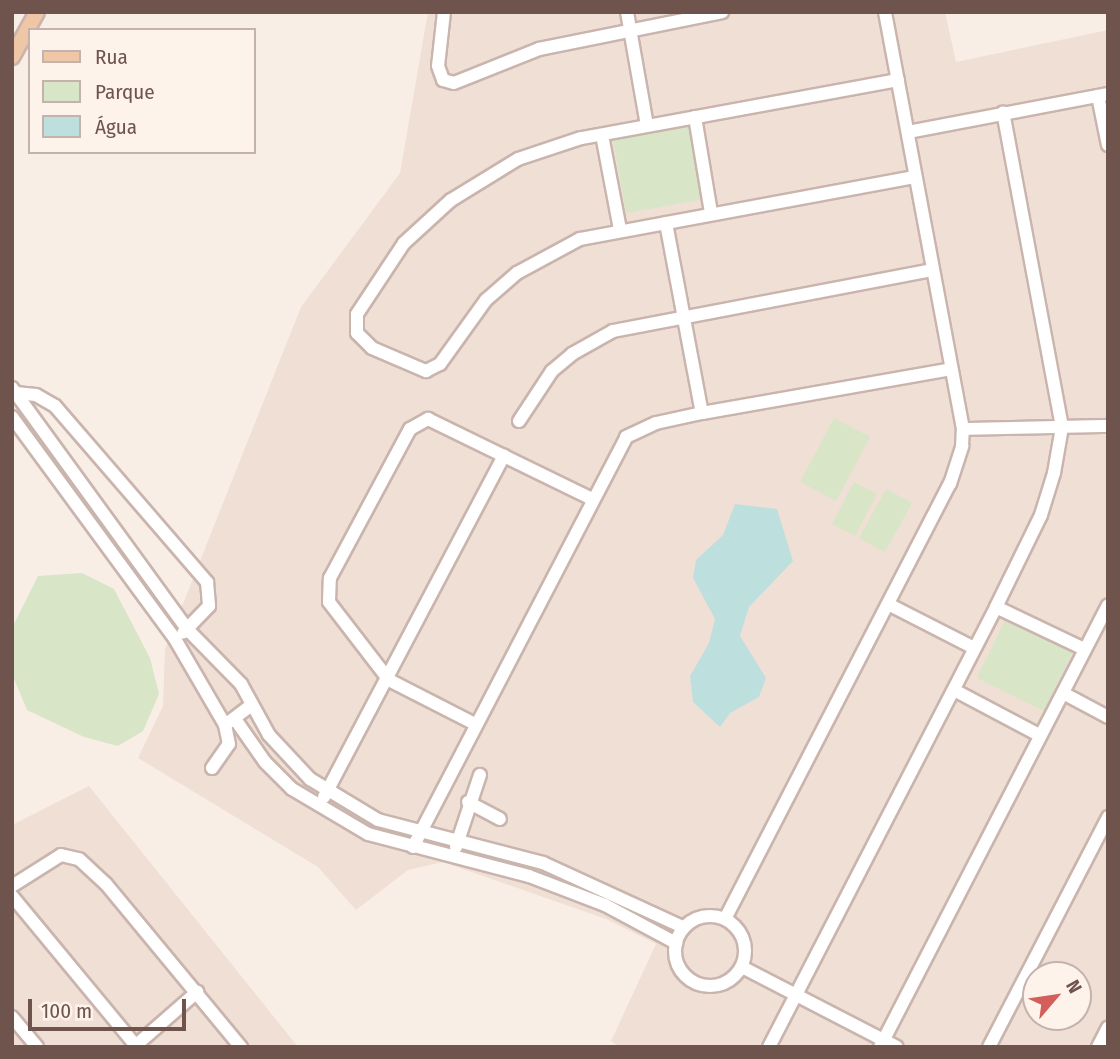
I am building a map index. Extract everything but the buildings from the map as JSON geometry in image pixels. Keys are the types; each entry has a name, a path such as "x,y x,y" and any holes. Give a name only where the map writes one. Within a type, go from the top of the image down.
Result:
{"main road":[{"path":"28,28 37,12"},
{"path":"12,57 28,28"}],"street":[{"path":"443,12 438,66 448,83 539,49 722,12"},
{"path":"627,12 647,125"},
{"path":"725,919 950,484 963,429 885,12"},
{"path":"898,80 647,125 545,148 518,159 451,200 386,266 357,314 357,333 372,348 419,370 434,369 486,300 517,273 580,239 620,229 915,177"},
{"path":"908,132 1103,95 1108,145"},
{"path":"769,1047 954,690 1041,515 1062,427 1003,113"},
{"path":"695,117 711,213"},
{"path":"602,135 620,229"},
{"path":"666,223 702,413"},
{"path":"519,421 552,371 594,340 613,331 932,270"},
{"path":"413,847 626,437 656,424 702,413 951,369"},
{"path":"14,391 188,630 241,684 250,706 290,760 328,791 378,820 572,873 683,927"},
{"path":"14,391 36,395 55,406 207,582 209,606 188,630 175,639"},
{"path":"12,417 175,639 230,722 275,774 318,806 368,834 454,856 572,892 676,943"},
{"path":"475,724 389,680 329,603 330,578 410,429 418,422 439,421 592,499"},
{"path":"963,429 1108,426"},
{"path":"318,806 389,680 504,456"},
{"path":"888,604 974,648"},
{"path":"882,1043 1039,734 1108,605"},
{"path":"996,607 1084,649"},
{"path":"954,690 1039,734"},
{"path":"1063,693 1108,717"},
{"path":"212,768 229,744 230,722 250,706"},
{"path":"454,856 468,802 480,775"},
{"path":"468,802 500,819"},
{"path":"991,1046 1108,817"},
{"path":"12,886 61,855 79,859 106,884 241,1047"},
{"path":"12,896 136,1046 197,992"},
{"path":"703,916 725,919 741,934 745,956 742,967 726,983 704,986 684,975 678,965 676,943 683,927 703,916"},
{"path":"742,967 882,1043 897,1047"},
{"path":"12,1017 37,1047"},
{"path":"1098,1047 1108,1027"}],"shaded area":[{"path":"428,12 945,12 956,62 1108,30 1108,1047 619,1047 611,1041 656,944 606,919 443,862 408,870 356,910 318,867 138,758 163,706 165,649 301,307 400,173"},
{"path":"89,786 298,1047 12,1047 12,825"}],"green space":[{"path":"690,118 705,199 626,213 612,133"},
{"path":"834,418 870,437 836,501 800,482"},
{"path":"854,482 877,494 855,536 832,524"},
{"path":"886,489 912,503 885,552 859,538"},
{"path":"82,573 114,589 150,658 159,694 143,731 118,746 84,737 27,710 12,674 12,628 38,576"},
{"path":"1006,618 1073,651 1044,711 977,678"}],"water":[{"path":"735,504 777,509 793,561 749,607 740,636 766,678 759,697 730,713 720,727 693,702 690,676 709,643 715,619 693,578 696,560 723,535"}]}
